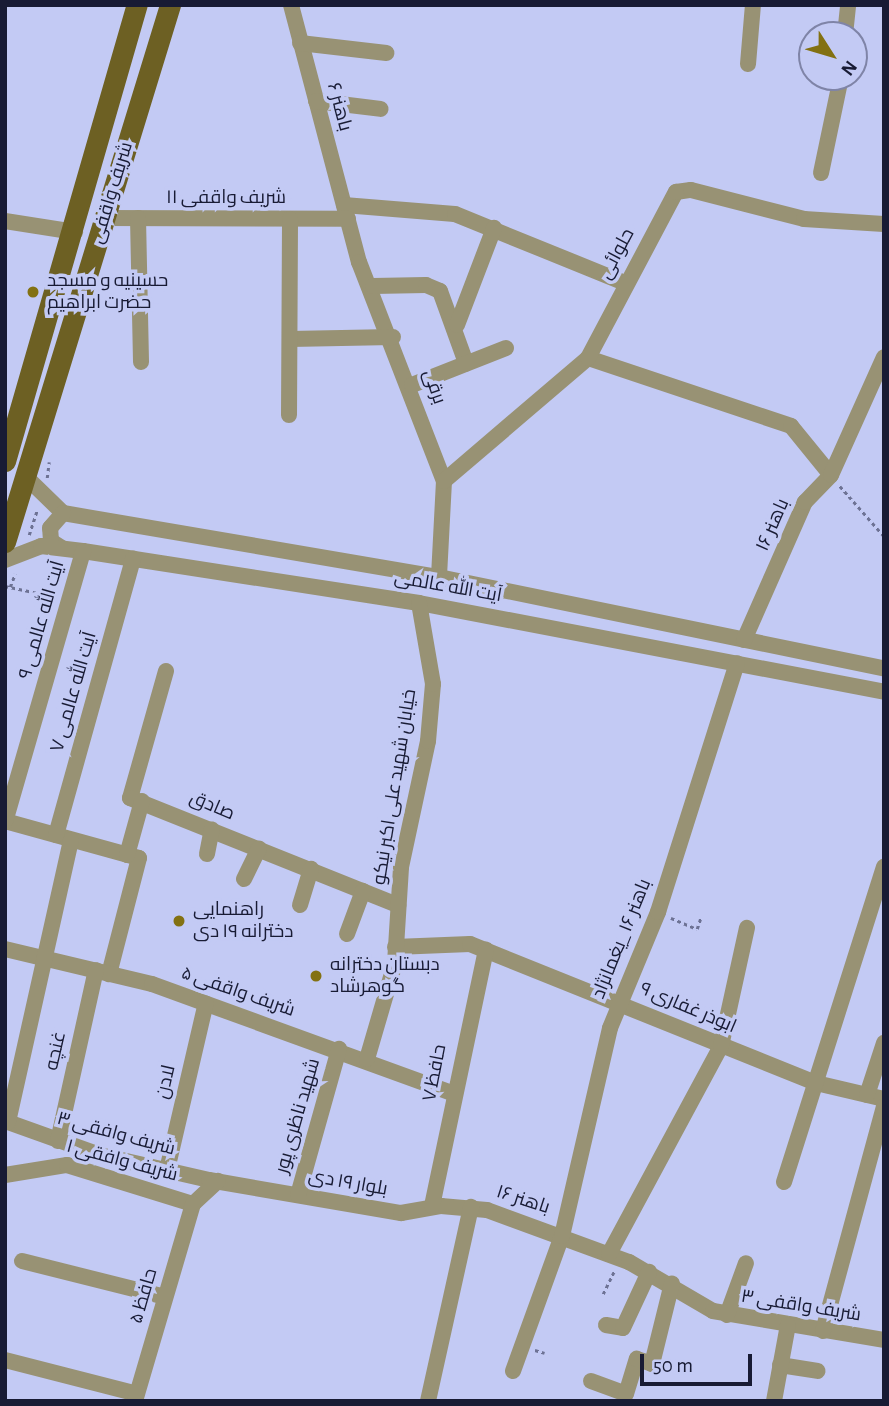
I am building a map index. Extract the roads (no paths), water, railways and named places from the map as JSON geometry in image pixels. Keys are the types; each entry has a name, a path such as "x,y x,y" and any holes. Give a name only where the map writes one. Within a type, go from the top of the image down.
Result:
{"main road":[{"name":"شریف واقفی","path":"5,461 12,413 75,232 137,5"},
{"name":"شریف واقفی","path":"5,542 170,5"}],"street":[{"name":"باهنر ۶","path":"291,5 346,212"},
{"path":"748,64 752,5"},
{"path":"300,43 386,53"},
{"path":"821,173 838,91"},
{"path":"316,101 381,109"},
{"name":"حلوائی","path":"444,481 588,358 625,283 676,192 691,190 804,219 884,224"},
{"name":"شریف واقفی ۱۱","path":"104,218 290,219 346,212 426,209 494,228 625,283"},
{"name":"برقی","path":"346,212 412,385 444,481 439,577"},
{"path":"138,218 141,362"},
{"path":"289,415 290,219"},
{"path":"5,221 75,232"},
{"path":"457,325 494,228"},
{"path":"373,286 426,285 440,291 457,325 466,363"},
{"path":"290,339 393,337"},
{"path":"412,385 506,348"},
{"name":"باهنر ۱۶","path":"744,640 805,502 831,475 884,357"},
{"path":"588,358 791,426 831,475"},
{"path":"25,476 63,513 50,528 51,541 62,548"},
{"name":"آیت الله عالمی","path":"63,513 439,577 884,668"},
{"name":"آیت الله عالمی","path":"5,560 24,550 62,548 83,551 419,603 884,692"},
{"name":"آیت الله عالمی ۹","path":"5,821 83,551"},
{"name":"آیت الله عالمی ۷","path":"7,1121 43,957 64,838 133,559"},
{"name":"خیابان شهید علی اکبر نیکو","path":"367,1059 395,947 398,905 433,684 419,603"},
{"name":"باهنر ۱۶ _یغمانژاد","path":"513,1371 562,1236 619,1001 658,912 737,663"},
{"path":"5,821 127,855 142,802 130,798 166,671"},
{"name":"صادق","path":"142,802 398,905"},
{"path":"207,854 212,829"},
{"path":"244,879 259,848"},
{"name":"غنچه","path":"58,1141 102,972 139,858 127,855"},
{"path":"783,1182 884,866"},
{"path":"300,905 311,869"},
{"path":"347,934 363,891"},
{"path":"615,1256 721,1046 747,928"},
{"name":"ابوذر غفاری ۹","path":"395,947 470,944 619,1001 721,1046 816,1083 884,1099"},
{"name":"شریف واقفی ۵","path":"5,949 102,972 206,1003 367,1059 452,1093"},
{"name":"حافظ ۷","path":"432,1206 452,1093 486,950"},
{"name":"لادن","path":"167,1170 206,1003"},
{"path":"867,1095 884,1043"},
{"name":"شهید ناظری پور","path":"298,1195 339,1049"},
{"path":"823,1331 884,1106"},
{"name":"شریف وافقی ۳","path":"7,1121 58,1141 218,1181"},
{"name":"شریف وافقی ۱","path":"5,1175 67,1165 193,1204 218,1181"},
{"name":"بلوار ۱۹ دی","path":"218,1181 401,1213 432,1206 471,1207"},
{"name":"حافظ ۵","path":"136,1397 193,1204"},
{"path":"428,1401 471,1207"},
{"name":"باهنر ۱۶","path":"471,1207 562,1236"},
{"name":"شریف واقفی ۳","path":"562,1236 615,1256 672,1283 727,1315 884,1340"},
{"path":"22,1261 165,1297"},
{"path":"727,1315 746,1263"},
{"path":"606,1325 624,1328 649,1272"},
{"path":"591,1381 626,1394 637,1359 652,1364 672,1283"},
{"path":"774,1401 788,1325"},
{"path":"5,1360 136,1397"},
{"path":"780,1365 818,1371"}],"place":[{"name":"حسینیه و مسجد حضرت ابراهیم","path":"33,292"},
{"name":"راهنمایی دخترانه ۱۹ دی","path":"179,921"},
{"name":"دبستان دخترانه گوهرشاد","path":"316,976"}]}
